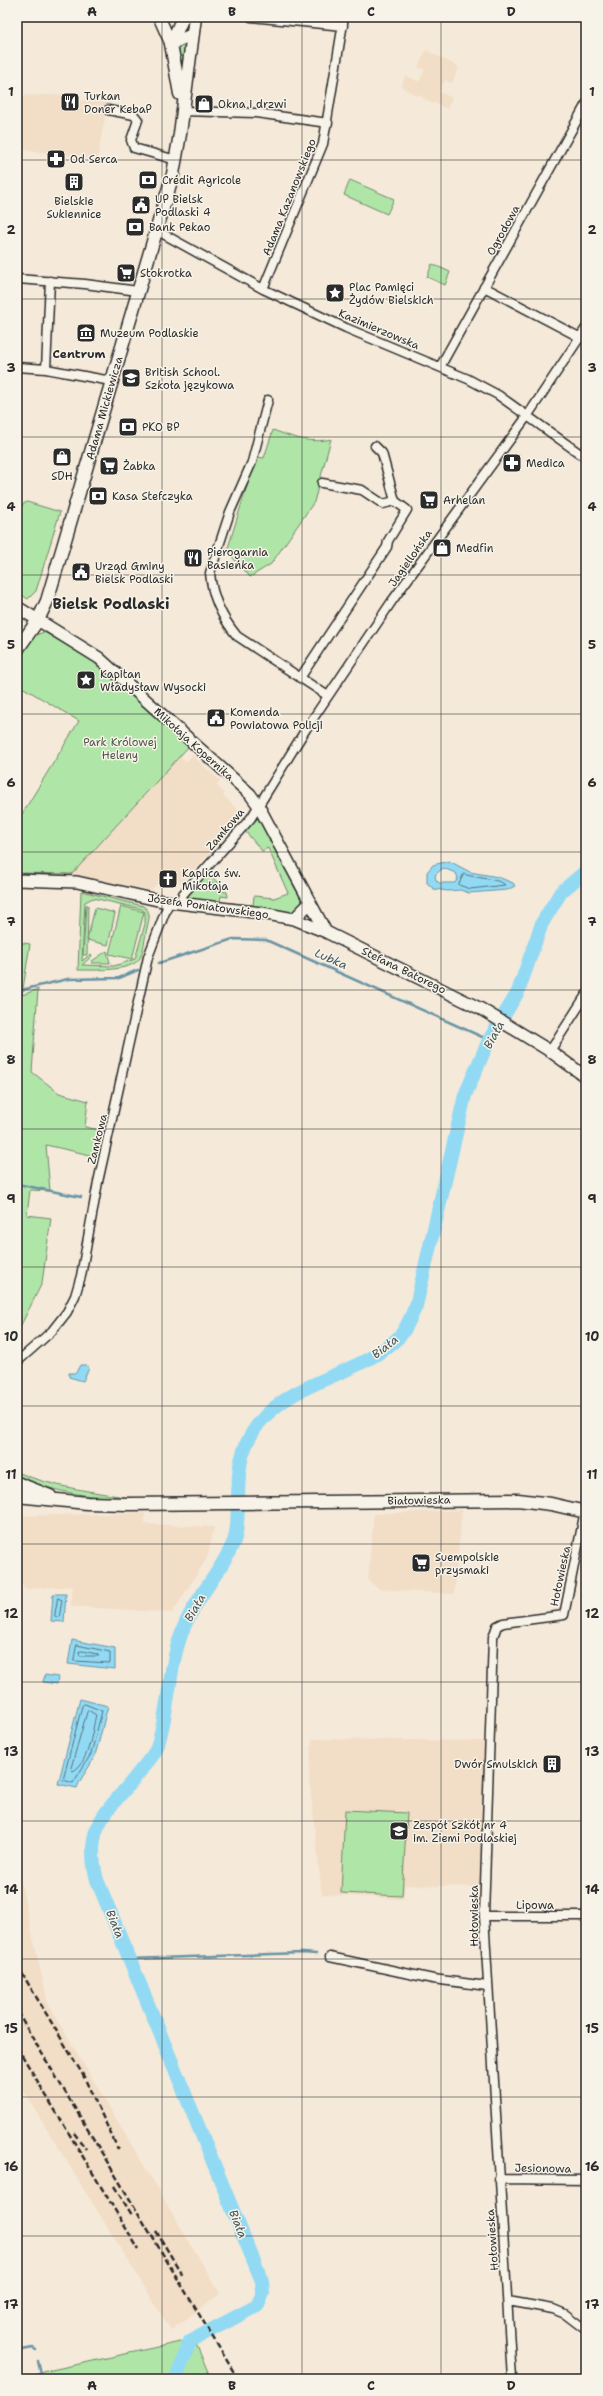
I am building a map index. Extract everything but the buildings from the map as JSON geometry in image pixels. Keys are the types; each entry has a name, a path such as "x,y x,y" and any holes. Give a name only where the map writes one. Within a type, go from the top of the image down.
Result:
{"main road":[{"name":"Adama Mickiewicza","path":"17,650 38,620 47,601 176,160 181,111 195,17"},
{"path":"171,44 182,19"},
{"name":"Adama Mickiewicza","path":"171,44 177,69 181,111"},
{"path":"17,1483 60,1501"},
{"path":"17,1496 60,1501"},
{"name":"Białowieska","path":"60,1501 128,1504 511,1500 551,1504 586,1510"}],"street":[{"path":"251,17 342,26"},
{"name":"Adama Kazanowskiego","path":"263,289 314,168 328,123 344,17"},
{"path":"160,18 171,44 192,34"},
{"path":"160,18 170,23 182,19"},
{"name":"Ogrodowa","path":"440,367 586,104"},
{"path":"108,110 134,115 138,120 131,140 134,148 176,160"},
{"path":"181,111 256,113 328,123"},
{"name":"Kazimierzowska","path":"156,230 263,289 366,337 440,367 498,395 528,415 586,458"},
{"path":"17,279 50,281 138,291"},
{"path":"46,369 50,281"},
{"path":"484,287 581,338"},
{"name":"Jagiellońska","path":"258,805 328,696 416,567 528,415 581,338 586,328"},
{"path":"17,367 46,369 111,381"},
{"path":"268,400 252,462 230,512 210,573 211,583 226,623 237,636 328,696"},
{"path":"300,678 387,548 388,541 407,510 395,501 382,453 376,446"},
{"path":"322,483 362,490 383,504 395,501"},
{"name":"Mikołaja Kopernika","path":"17,608 99,658 250,794 258,805 326,932"},
{"name":"Zamkowa","path":"17,1362 52,1331 67,1312 75,1296 81,1276 98,1182 148,957 174,903 251,818 258,805"},
{"name":"Józefa Poniatowskiego","path":"17,880 77,882 174,903 262,913 294,919 326,932"},
{"path":"294,919 310,903"},
{"name":"Stefana Batorego","path":"326,932 481,1009 550,1051"},
{"path":"586,995 550,1051 586,1077"},
{"name":"Hołowieska","path":"512,2379 487,1986 484,1916 494,1631 497,1626 503,1623 564,1615 586,1510"},
{"name":"Lipowa","path":"484,1916 586,1916"},
{"path":"330,1957 432,1979 487,1986"},
{"name":"Jesionowa","path":"499,2179 586,2180"},
{"path":"508,2301 553,2309 565,2314 586,2330"}],"shaded area":[{"path":"426,50 459,67 452,83 445,80 439,92 452,98 447,109 434,102 433,104 418,94 417,96 401,86 406,76 419,82 425,70 418,67"},
{"path":"76,94 77,102 86,100 108,102 97,159 17,149 17,96"},
{"path":"192,755 220,781 216,785 224,793 223,795 244,816 181,883 168,871 151,890 72,874 180,756 186,762"},
{"path":"462,1510 454,1594 379,1589 368,1580 374,1514"},
{"path":"145,1513 145,1524 214,1527 207,1558 172,1613 71,1606 73,1586 25,1589 17,1578 17,1516"},
{"name":"Zespół Szkół nr 4 im. Ziemi Podlaskiej","path":"312,1739 485,1741 480,1887 405,1885 403,1899 322,1894 309,1777"},
{"path":"17,1867 48,2004 220,2294 171,2330 22,2089 17,2091"}],"green space":[{"path":"188,41 183,78 177,51 179,44"},
{"path":"350,180 394,199 387,214 344,195"},
{"path":"432,264 450,272 445,285 427,277"},
{"path":"273,430 308,440 316,441 331,439 314,502 271,564 250,577 227,551 255,460 257,457 264,458"},
{"path":"27,502 60,512 36,591 28,599 17,592 17,516 23,504"},
{"name":"Park Królowej Heleny","path":"44,632 96,662 189,746 72,874 17,873 17,822 79,721 17,684 17,660 33,636"},
{"path":"258,818 303,903 295,911 291,912 186,899 206,874 220,883 207,884 207,889 227,892 228,897 221,896 220,902 253,905 254,896 274,898 288,893 268,848 262,851 245,831"},
{"path":"81,891 146,908 149,913 148,922 140,958 136,963 121,968 78,970","holes":["93,898 141,909 145,912 145,924 135,959 114,966 82,965 92,956 91,954 82,961 85,902"]},
{"path":"86,905 88,905 87,955 83,955"},
{"path":"121,906 144,912 132,959 109,954"},
{"path":"95,908 115,913 108,945 87,940"},
{"path":"17,942 30,944 22,995 38,989 32,1072 59,1093 88,1101 85,1127 105,1131 99,1157 46,1145 50,1191 30,1190 27,1215 51,1218 42,1283 17,1333"},
{"path":"107,951 110,963 92,963 92,961"},
{"path":"17,1472 61,1486 136,1499 90,1496 62,1491 17,1478"},
{"path":"345,1810 407,1813 402,1896 341,1893"},
{"path":"194,2339 211,2379 22,2379 47,2371"}],"water":[{"path":"449,861 470,872 498,877 513,883 515,886 507,890 469,893 460,890 448,891 434,889 427,883 427,872 433,865","holes":["443,868 456,873 458,878 455,883 439,883 436,880 435,875"]},
{"path":"80,1365 86,1365 89,1368 83,1381 69,1377 69,1373 76,1373"},
{"path":"53,1594 66,1594 64,1622 51,1621"},
{"path":"72,1640 115,1648 115,1669 68,1664"},
{"path":"45,1675 58,1677 57,1684 43,1682"},
{"path":"80,1699 108,1706 95,1755 77,1788 58,1784"}],"waterway":[{"name":"Biała","path":"176,2379 190,2341 257,2306 263,2293 262,2281 97,1880 93,1861 93,1845 96,1831 110,1808 156,1750 161,1732 175,1656 184,1627 189,1616 223,1563 234,1541 237,1524 239,1473 243,1453 252,1433 259,1423 274,1408 290,1396 365,1361 383,1350 399,1337 407,1326 416,1306 465,1095 489,1040 518,992 542,923 561,892 586,871"},
{"name":"Lubka","path":"159,963 233,939 266,940 489,1040"},
{"name":"Lubka","path":"17,991 68,979 119,978 138,970"},
{"path":"17,1184 81,1197"},
{"path":"130,1959 303,1953 316,1954"},
{"path":"17,2351 33,2348 36,2350"},
{"path":"38,2361 42,2379"}],"railway":[{"path":"17,1965 83,2075 118,2149"},
{"path":"17,2012 238,2379"},
{"path":"17,2047 139,2250"},
{"path":"74,2133 86,2149"},
{"path":"114,2186 132,2215"},
{"path":"156,2231 183,2276"}],"place":[{"name":"Turkan Doner KebaP","path":"70,102"},
{"name":"Okna i drzwi","path":"204,104"},
{"name":"Od Serca","path":"56,159"},
{"name":"Crédit Agricole","path":"148,180"},
{"name":"Bielskie Sukiennice","path":"74,182"},
{"name":"UP Bielsk Podlaski 4","path":"141,205"},
{"name":"Bank Pekao","path":"135,227"},
{"name":"Stokrotka","path":"126,273"},
{"name":"Plac Pamięci Żydów Bielskich","path":"335,293"},
{"name":"Muzeum Podlaskie","path":"86,333"},
{"name":"British School. Szkoła językowa","path":"131,378"},
{"name":"PKO BP","path":"128,427"},
{"name":"SDH","path":"62,457"},
{"name":"Medica","path":"512,463"},
{"name":"Żabka","path":"109,466"},
{"name":"Kasa Stefczyka","path":"98,496"},
{"name":"Arhelan","path":"429,500"},
{"name":"Medfin","path":"442,548"},
{"name":"Pierogarnia Basieńka","path":"193,558"},
{"name":"Urząd Gminy Bielsk Podlaski","path":"81,572"},
{"name":"Kapitan Władysław Wysocki","path":"86,680"},
{"name":"Komenda Powiatowa Policji","path":"216,718"},
{"name":"Kaplica św. Mikołaja","path":"168,879"},
{"name":"Suempolskie przysmaki","path":"421,1563"},
{"name":"Dwór Smulskich","path":"552,1764"},
{"name":"Zespół Szkół nr 4 im. Ziemi Podlaskiej","path":"399,1831"}],"district":[{"name":"Centrum","path":"79,354"},
{"name":"Bielsk Podlaski","path":"111,604"}]}
